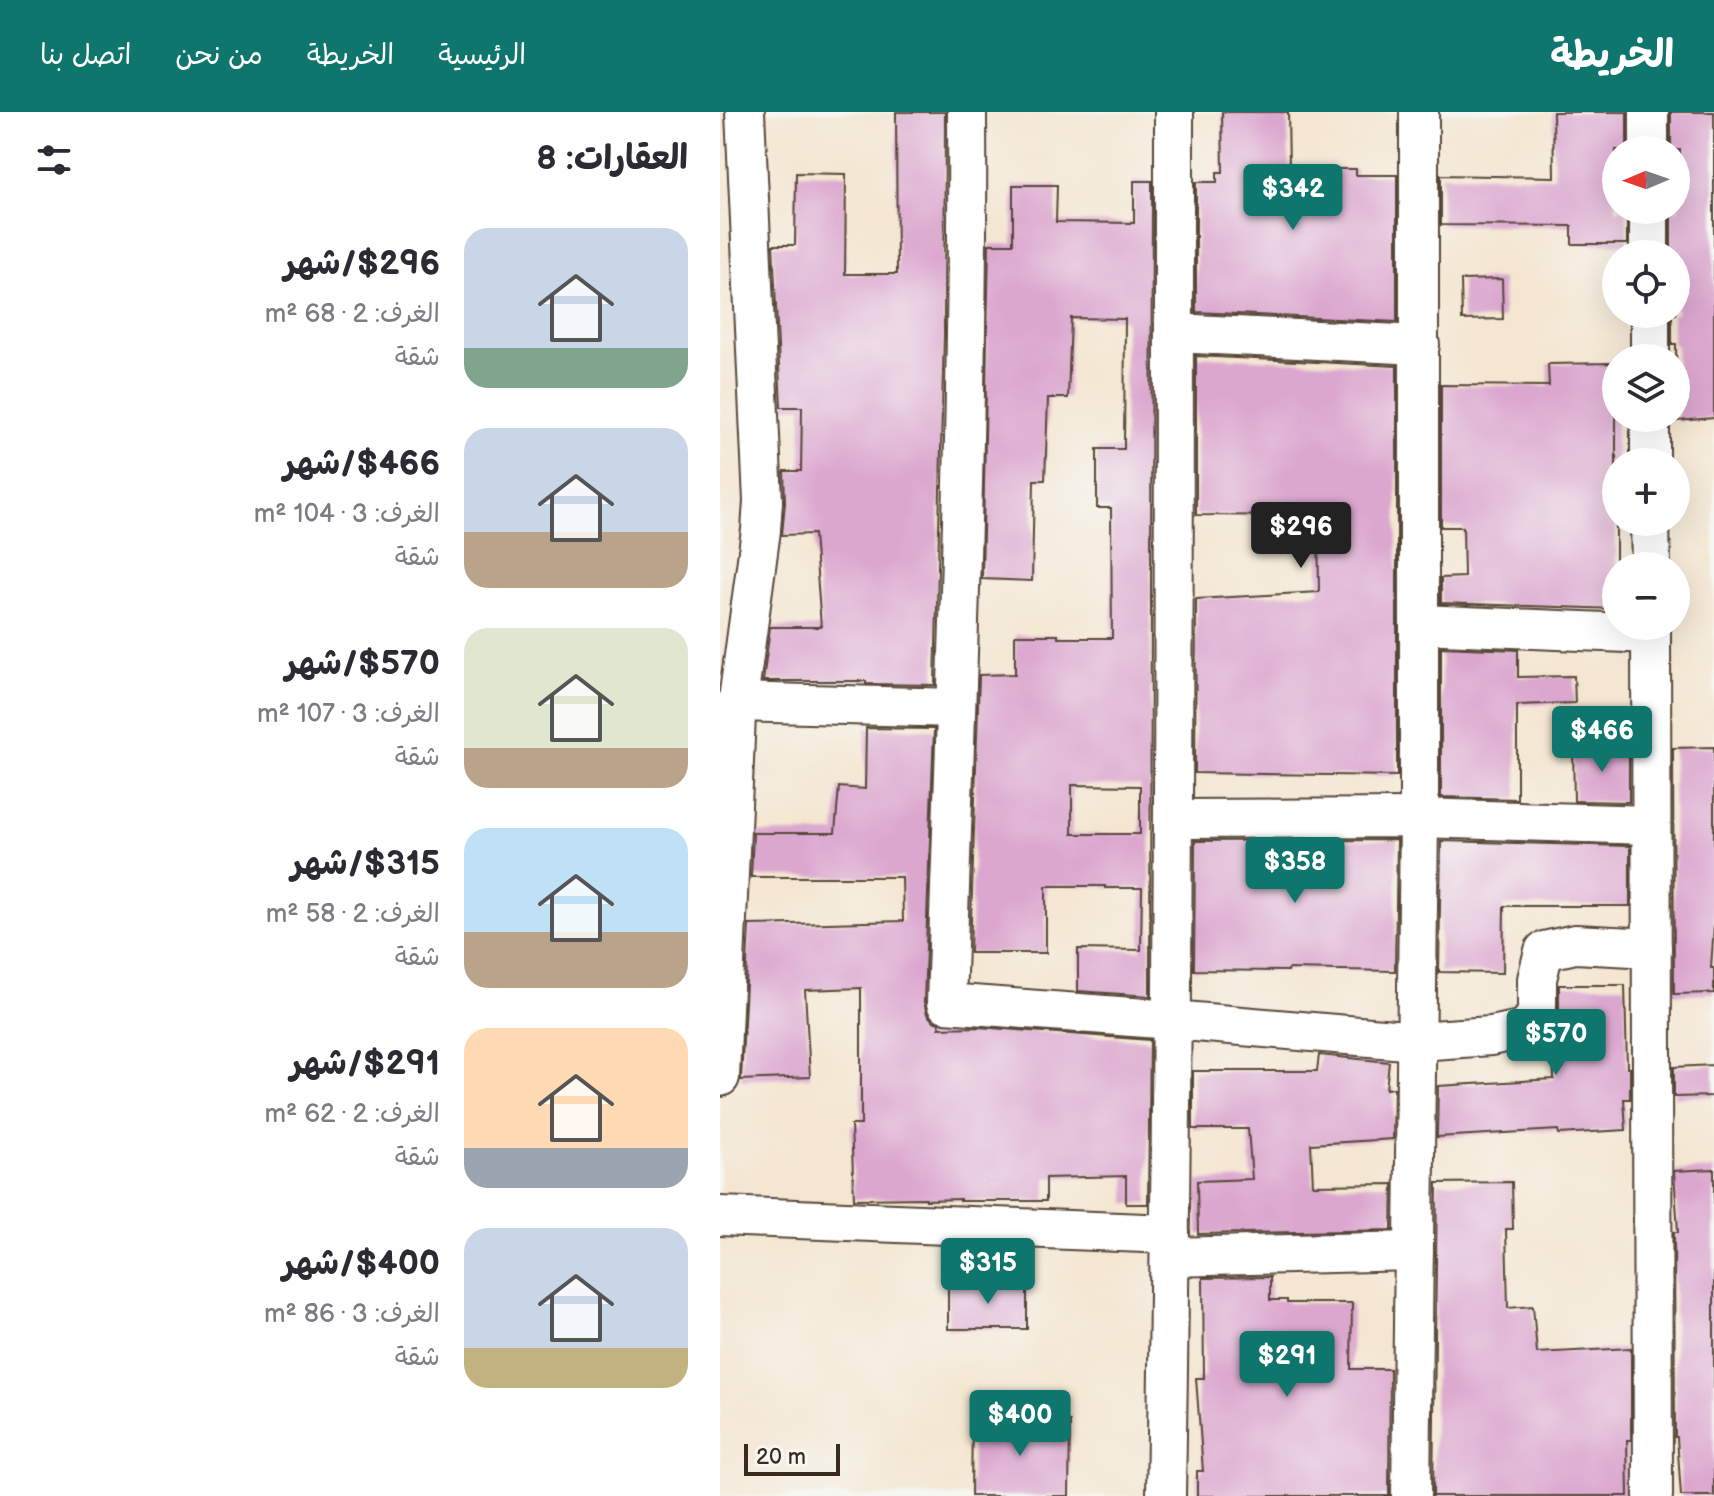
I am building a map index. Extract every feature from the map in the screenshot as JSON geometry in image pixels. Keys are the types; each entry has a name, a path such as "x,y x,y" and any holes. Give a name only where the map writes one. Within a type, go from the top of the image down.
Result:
{"street":[{"path":"720,1077 732,683 761,530 763,501 745,112"},
{"path":"967,112 968,262 946,1003 1417,1041 1491,1036 1525,1029 1537,1015 1537,979 1544,951 1575,944 1652,948"},
{"path":"1166,1496 1174,819 1174,112"},
{"path":"1411,1496 1419,818 1419,112"},
{"path":"1649,112 1649,136"},
{"path":"1174,333 1420,345"},
{"path":"1420,624 1602,629"},
{"path":"1651,640 1653,1496"},
{"path":"732,683 956,708"},
{"path":"1174,819 1419,818 1651,825"},
{"path":"720,1216 1170,1245 1414,1251"}],"building":[{"path":"896,112 945,112 944,334 935,685 763,681 770,627 821,627 814,534 782,535 784,471 801,471 802,407 781,407 773,245 795,245 796,173 846,174 845,274 897,274"},
{"path":"1222,112 1288,112 1289,169 1356,169 1356,175 1397,175 1397,322 1196,312 1196,182 1217,182 1217,172 1223,172"},
{"path":"1553,112 1627,112 1627,136 1602,136 1602,224 1627,224 1627,240 1572,244 1572,226 1441,225 1441,175 1554,177"},
{"path":"1671,112 1714,112 1714,418 1690,420 1690,344 1672,344 1672,328 1690,328 1690,240 1671,240 1671,224 1690,224 1690,136 1671,136"},
{"path":"1134,181 1152,181 1150,996 1078,991 1078,949 1141,950 1142,888 1046,886 1046,953 970,953 979,675 1015,674 1015,635 1112,638 1111,508 1097,508 1097,449 1124,449 1125,319 1071,318 1068,398 1048,398 1045,480 1034,480 1032,581 982,579 989,244 1013,244 1013,185 1057,185 1056,222 1134,223","holes":["1072,785 1140,786 1140,834 1072,834"]},
{"path":"1502,279 1503,319 1462,320 1461,280"},
{"path":"1196,356 1397,366 1397,776 1195,773 1196,599 1319,592 1318,516 1196,515"},
{"path":"1602,363 1602,432 1616,432 1616,448 1602,448 1602,536 1616,536 1616,552 1602,552 1602,609 1441,603 1441,578 1464,577 1463,527 1441,527 1441,385 1549,386 1548,364"},
{"path":"1441,647 1518,650 1518,677 1574,676 1575,703 1517,705 1517,799 1441,797"},
{"path":"866,728 934,729 924,1002 927,1014 939,1023 939,1028 978,1027 1150,1040 1148,1204 1126,1204 1126,1176 1046,1178 1046,1201 854,1199 851,1125 861,1125 861,988 805,990 810,1077 741,1080 749,925 903,921 902,877 751,877 753,833 835,833 839,787 865,789"},
{"path":"1629,746 1629,802 1574,801 1573,748"},
{"path":"1714,747 1714,924 1711,968 1714,968 1714,993 1674,994 1673,748"},
{"path":"1397,840 1395,971 1194,970 1195,841"},
{"path":"1441,841 1630,846 1630,906 1504,906 1503,973 1439,972"},
{"path":"1559,985 1625,985 1627,1068 1630,1068 1630,1099 1624,1099 1626,1130 1559,1134 1558,1130 1437,1137 1438,1086 1554,1079 1553,1030 1559,1015"},
{"path":"1319,1055 1389,1062 1386,1089 1394,1088 1393,1139 1311,1144 1313,1185 1393,1184 1392,1230 1198,1234 1197,1181 1252,1179 1248,1129 1193,1129 1193,1071 1317,1071"},
{"path":"1714,1065 1714,1096 1674,1097 1674,1067"},
{"path":"1714,1169 1714,1496 1681,1496 1675,1437 1674,1232 1678,1232 1674,1171"},
{"path":"1512,1182 1513,1229 1506,1229 1508,1308 1533,1306 1537,1353 1631,1348 1628,1496 1433,1496 1437,1183"},
{"path":"1270,1277 1270,1300 1352,1303 1351,1369 1390,1369 1389,1496 1197,1496 1197,1471 1203,1471 1196,1378 1204,1378 1203,1278"},
{"path":"1027,1283 1027,1329 948,1329 948,1284"},
{"path":"972,1420 1070,1422 1069,1496 971,1496"}]}
